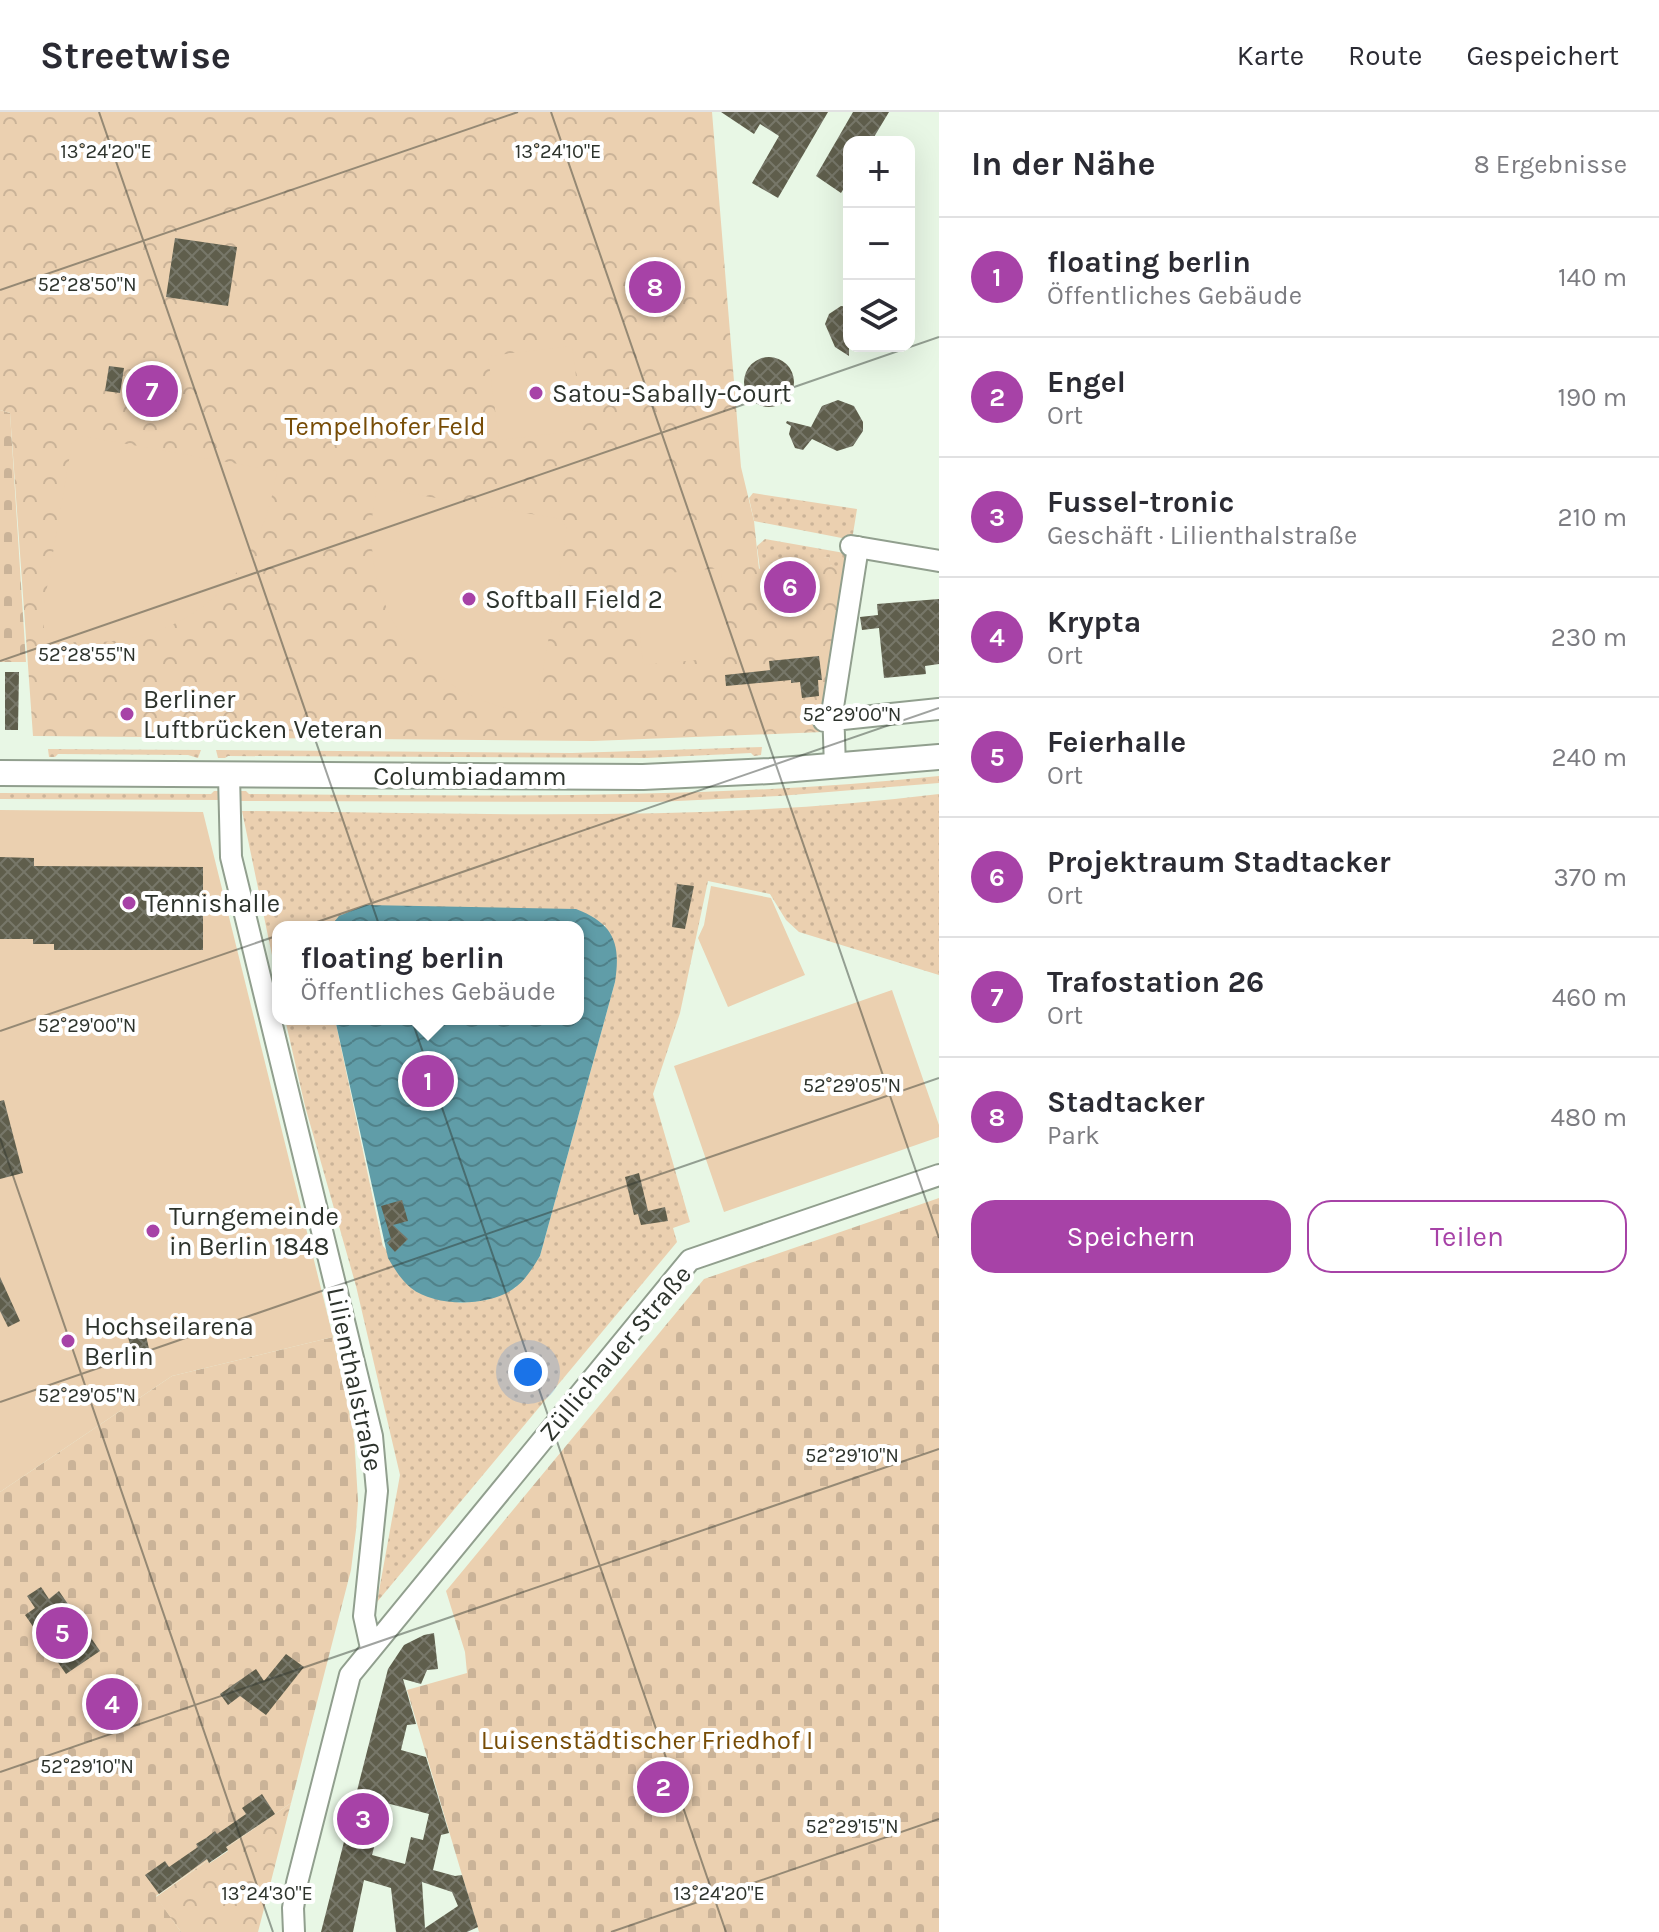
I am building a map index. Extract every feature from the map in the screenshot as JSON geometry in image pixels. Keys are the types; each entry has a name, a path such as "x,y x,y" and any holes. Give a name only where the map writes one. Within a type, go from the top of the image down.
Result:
{"main road":[{"name":"Columbiadamm","path":"0,773 643,777 835,767 939,757"}],"street":[{"path":"835,767 829,720 854,547 939,561"},
{"path":"829,720 939,709"},
{"name":"Lilienthalstraße","path":"229,775 231,857 372,1436 377,1491 364,1616 371,1648"},
{"name":"Züllichauer Straße","path":"371,1648 690,1260 939,1175"},
{"path":"294,1932 293,1908 297,1883 350,1675 371,1648"}],"green space":[{"name":"Tempelhofer Feld","path":"0,112 712,112 741,467 754,521 759,569 767,563 829,557 831,566 848,567 823,732 593,741 33,736 10,413 0,410"},
{"name":"Satou-Sabally-Court","path":"572,346 583,430 499,440 488,356"},
{"path":"0,410 10,413 26,662 0,662"},
{"path":"82,436 277,471 267,514 250,552 228,583 200,609 167,627 130,638 89,643 44,639 44,605 72,443"},
{"name":"Softball Field 2","path":"377,488 561,519 567,528 536,713 495,705 459,689 428,666 404,638 386,605 375,568 372,529"},
{"path":"753,493 857,509 852,540 754,521 749,498"},
{"path":"765,539 850,554 848,567 835,568 830,565 829,557 760,570 757,546"},
{"path":"721,568 729,657 643,665 635,576"},
{"path":"762,747 761,755 754,756 751,753 647,758 218,758 216,750 572,753"},
{"path":"48,749 201,750 198,758 188,755 58,754 49,757"},
{"path":"939,776 939,783 657,802 237,801 239,791 249,794 594,795 767,789"},
{"path":"221,791 223,800 0,799 0,793 211,794"},
{"path":"939,794 939,975 799,932 786,920 770,894 708,881 680,1013 653,1094 690,1222 673,1228 677,1242 377,1602 400,1475 356,1286 305,1106 286,1025 336,1025 383,1246 424,1294 461,1303 487,1300 515,1288 540,1256 615,982 605,925 584,925 584,921 272,921 272,955 242,811 678,813 852,803"},
{"name":"Turngemeinde in Berlin 1848","path":"0,810 203,812 333,1337 172,1376 0,1492"},
{"path":"711,886 771,898 805,975 728,1007 698,938 704,925"},
{"path":"892,990 939,1125 939,1137 724,1212 674,1066"},
{"name":"Luisenstädtischer Friedhof I","path":"939,1198 939,1932 479,1932 407,1690 467,1673 465,1652 446,1591 704,1279"},
{"path":"333,1337 354,1435 358,1501 356,1530 351,1570 291,1803 156,1896 181,1932 0,1932 0,1492 172,1376"},
{"path":"291,1803 258,1932 181,1932 156,1897 207,1861 210,1863 228,1851 226,1848"}],"water":[{"path":"366,905 576,909 599,921 612,936 617,956 615,982 540,1256 521,1283 507,1293 480,1301 449,1302 422,1295 398,1274 388,1258 336,1025 584,1025 584,921 335,921 339,916"}],"building":[{"path":"721,112 828,112 778,198 752,183 779,136 760,124 754,134"},
{"path":"853,112 889,112 875,136 843,136 841,193 816,176"},
{"path":"175,238 237,247 228,306 166,297"},
{"path":"843,306 843,352 849,352 849,356 835,347 825,324 829,314"},
{"path":"769,357 787,364 794,382 787,400 769,407 751,400 744,382 751,364"},
{"path":"109,366 124,368 120,393 105,391"},
{"path":"838,400 854,406 863,422 863,431 853,446 837,451 812,439 803,450 795,448 789,434 791,426 787,421 811,427 822,406"},
{"path":"804,571 807,600 775,603 772,574"},
{"path":"939,599 939,664 925,666 926,674 884,678 879,628 862,630 860,617 878,615 877,604"},
{"path":"819,656 822,680 818,680 819,696 802,698 800,682 791,683 791,680 726,686 725,675 770,670 769,661"},
{"path":"5,672 19,672 18,730 5,730"},
{"name":"Tennishalle","path":"0,857 34,858 34,866 203,867 203,950 54,950 54,944 33,944 33,939 0,939"},
{"path":"677,884 694,886 685,929 672,927"},
{"path":"4,1100 23,1173 0,1179 0,1101"},
{"path":"639,1173 648,1211 665,1207 668,1221 641,1225 638,1214 634,1215 625,1177"},
{"path":"402,1200 408,1221 393,1225 408,1239 395,1252 387,1243 391,1239 381,1206"},
{"path":"0,1277 20,1321 8,1327 0,1311"},
{"path":"137,1322 138,1327 144,1326 149,1349 132,1353 125,1325"},
{"path":"41,1587 49,1599 59,1591 100,1651 66,1674 25,1615 35,1608 27,1596"},
{"path":"434,1633 438,1669 427,1670 421,1684 403,1679 416,1724 407,1725 401,1750 426,1757 449,1833 441,1835 433,1870 462,1875 478,1927 467,1932 396,1932 391,1888 364,1880 353,1932 321,1932 388,1669 404,1645","holes":["386,1803 429,1814 423,1840 411,1837 405,1864 372,1855","422,1882 452,1892 458,1906 425,1928"]},
{"path":"286,1654 304,1667 266,1715 240,1696 228,1705 220,1694 256,1669 264,1681"},
{"path":"262,1794 275,1814 226,1847 228,1850 209,1863 207,1859 159,1894 145,1875 165,1861 169,1867 198,1847 196,1844 246,1814 242,1808"}],"place":[{"name":"Stadtacker","path":"655,287"},
{"name":"Trafostation 26","path":"152,391"},
{"name":"Satou-Sabally-Court","path":"536,393"},
{"name":"Projektraum Stadtacker","path":"790,587"},
{"name":"Softball Field 2","path":"469,599"},
{"name":"Berliner Luftbrücken Veteran","path":"127,714"},
{"name":"Tennishalle","path":"129,903"},
{"name":"floating berlin","path":"428,1081"},
{"name":"Turngemeinde in Berlin 1848","path":"153,1231"},
{"name":"Hochseilarena Berlin","path":"68,1341"},
{"name":"Feierhalle","path":"62,1633"},
{"name":"Krypta","path":"112,1704"},
{"name":"Engel","path":"663,1787"},
{"name":"Fussel-tronic","path":"363,1819"}]}
